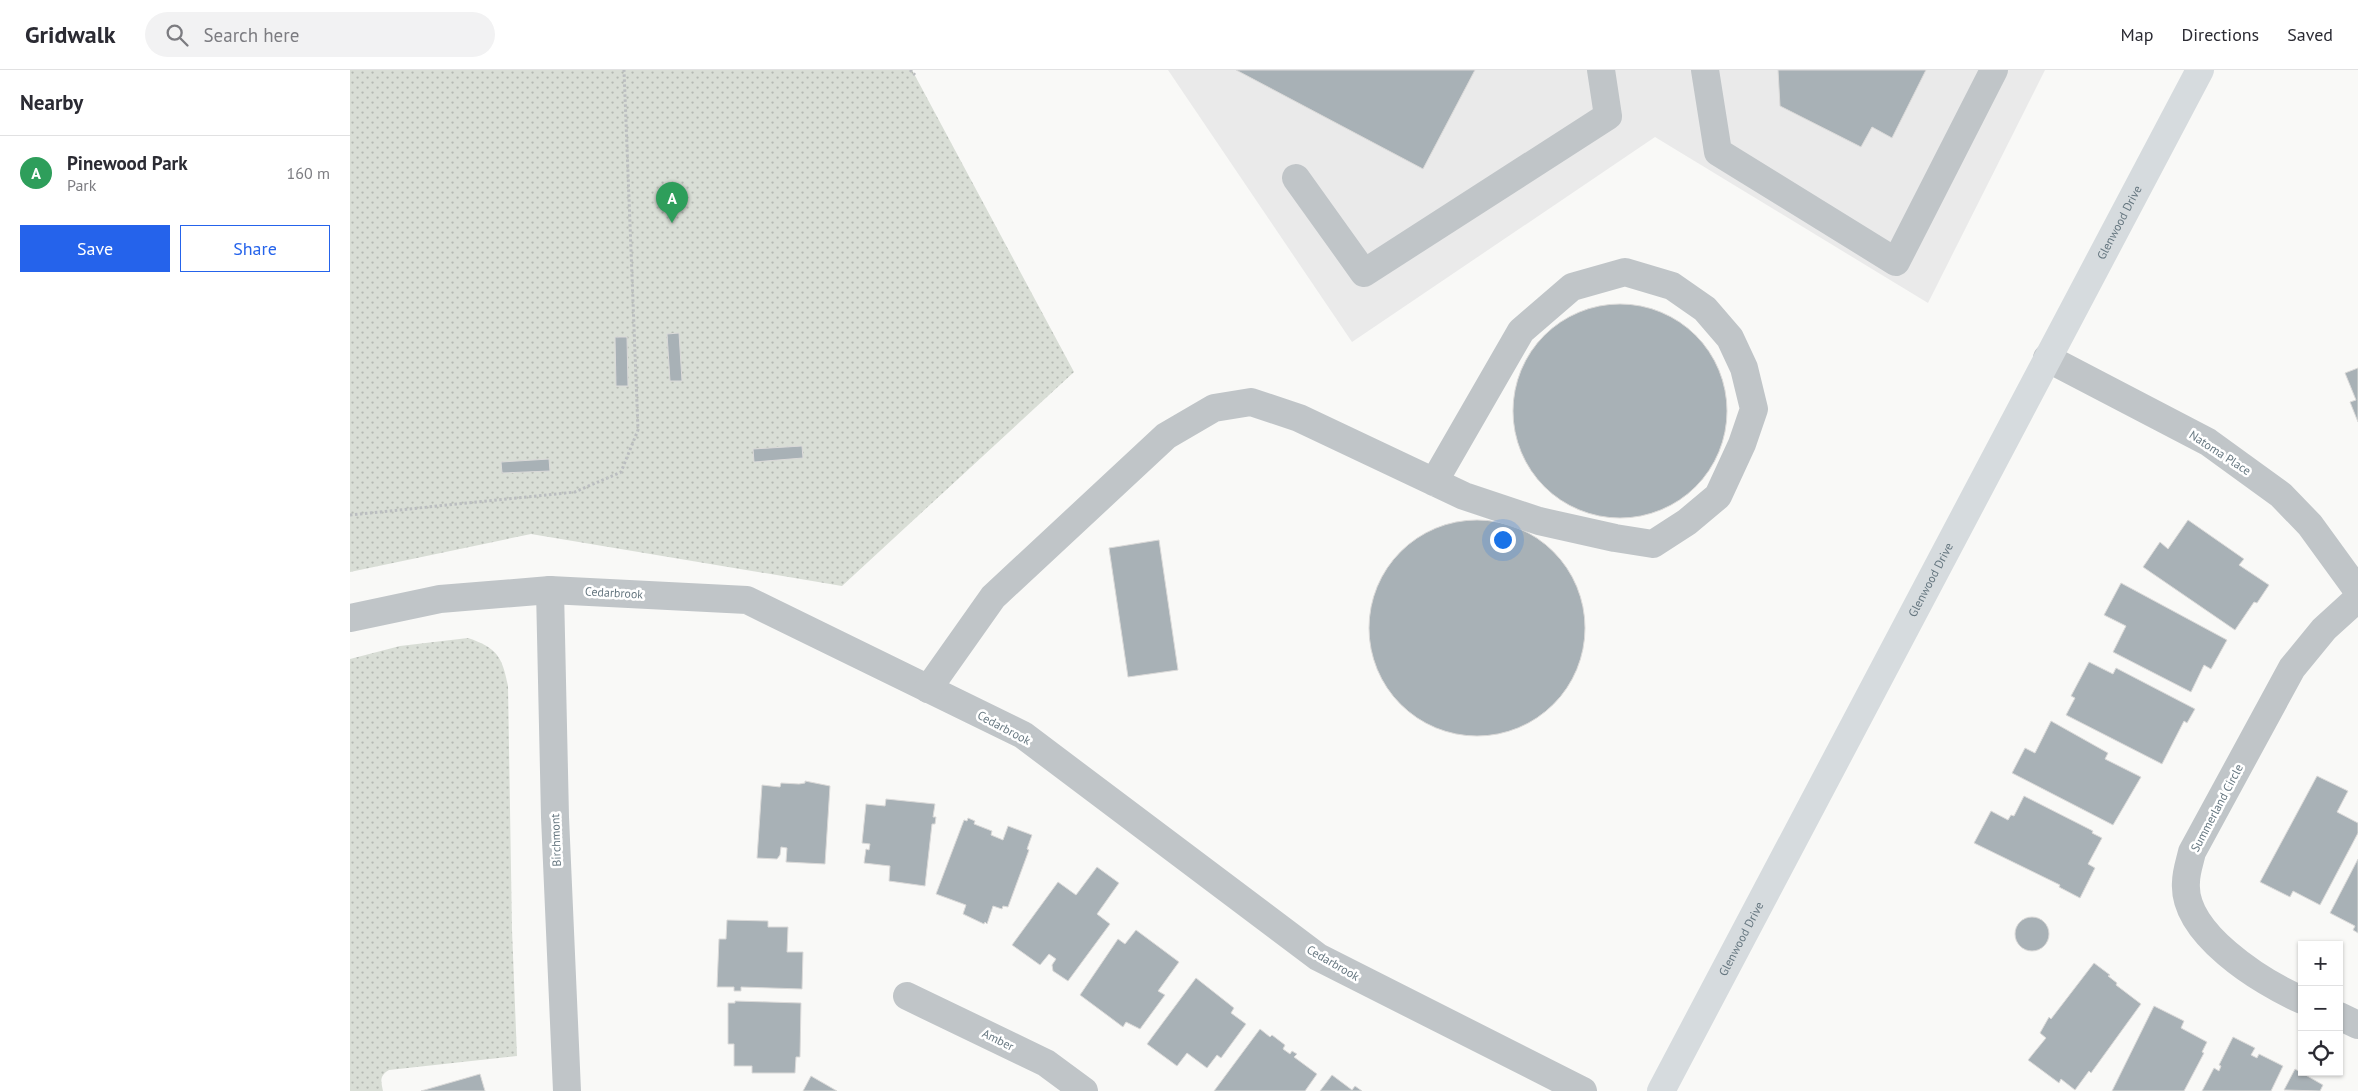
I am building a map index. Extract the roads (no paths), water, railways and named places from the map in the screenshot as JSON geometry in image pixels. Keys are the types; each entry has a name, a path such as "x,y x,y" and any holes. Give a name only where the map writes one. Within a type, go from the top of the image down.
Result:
{"main road":[{"name":"Glenwood Drive","path":"1661,1091 2200,70"}],"street":[{"path":"1296,178 1364,273 1608,116 1601,70"},
{"path":"1705,70 1718,152 1896,262 1994,70"},
{"path":"928,689 993,597 1166,436 1214,408 1251,402 1299,418 1434,482 1464,496 1539,521 1615,538 1653,544 1687,522 1718,496 1742,444 1754,409 1744,368 1730,338 1705,309 1672,286 1625,272 1572,287 1521,331 1434,482"},
{"name":"Natoma Place","path":"2047,358 2208,442 2281,495 2310,525 2358,591"},
{"name":"Cedarbrook","path":"350,618 440,599 550,590 747,600 1023,735 1318,957 1584,1091"},
{"name":"Birchmont","path":"550,590 555,818 567,1091"},
{"name":"Summerland Circle","path":"2298,998 2230,957 2209,936 2192,911 2185,883 2192,852 2292,668 2324,629 2358,598"},
{"name":"Amber","path":"907,996 1046,1062 1084,1091"},
{"path":"2343,1018 2358,1025"}],"place":[{"name":"Pinewood Park","path":"672,223"}]}
